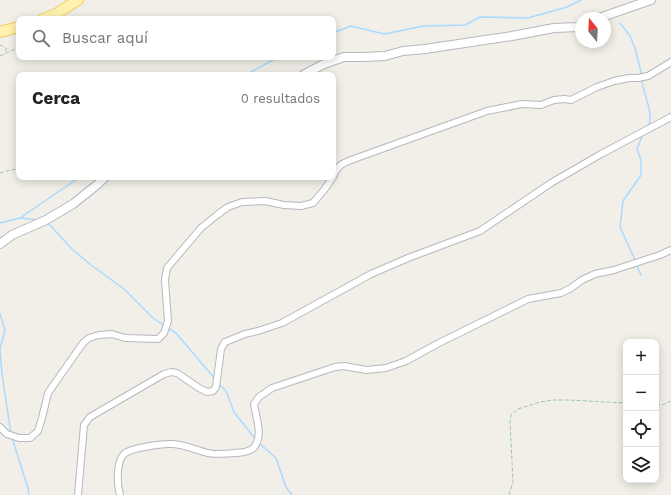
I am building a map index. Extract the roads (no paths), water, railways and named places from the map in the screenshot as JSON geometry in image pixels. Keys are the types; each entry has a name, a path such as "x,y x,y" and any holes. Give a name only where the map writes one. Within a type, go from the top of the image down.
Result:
{"main road":[{"path":"51,16 78,0"},
{"path":"0,32 16,29"}],"street":[{"path":"611,14 651,0"},
{"path":"336,60 344,57 384,56 403,51 425,49 554,28 575,27"},
{"path":"309,72 335,60"},
{"path":"336,170 341,164 350,160 487,111 522,104 541,105 554,100 571,100 597,87 614,81 648,76 671,62"},
{"path":"78,495 84,425 90,417 164,374 171,372 177,373 207,392 213,391 216,387 221,349 225,342 232,338 282,323 371,274 408,258 480,231 557,179 671,117"},
{"path":"0,244 12,235 46,220 73,204 103,180"},
{"path":"0,427 7,434 19,438 30,438 38,431 48,393 83,343 89,338 99,335 112,334 125,338 158,339 164,333 168,321 165,280 167,268 201,228 217,215 228,207 242,202 265,201 284,205 301,206 313,202 331,180"},
{"path":"120,495 117,477 120,462 124,453 133,449 170,443 209,454 244,452 252,450 259,432 254,404 259,397 272,388 335,367 344,366 366,370 386,368 406,361 528,299 562,293 582,280 595,274 614,270 671,250"}],"waterway":[{"path":"336,32 351,26 384,34 424,26 465,25 480,17 528,18 567,7 581,0"},
{"path":"620,23 630,36 635,48 642,76"},
{"path":"251,72 273,60"},
{"path":"642,80 650,116 648,126"},
{"path":"635,260 620,227 623,201 641,175 641,160 637,149 643,134"},
{"path":"0,223 20,218 76,180"},
{"path":"20,218 39,220"},
{"path":"48,223 72,249 124,289 153,318 165,326"},
{"path":"636,264 641,275"},
{"path":"0,314 5,330 0,349 2,374 11,434"},
{"path":"168,328 176,333 215,379"},
{"path":"219,384 226,391 234,412 256,440"},
{"path":"12,438 29,495"},
{"path":"259,443 276,458 286,487 292,495"}]}
